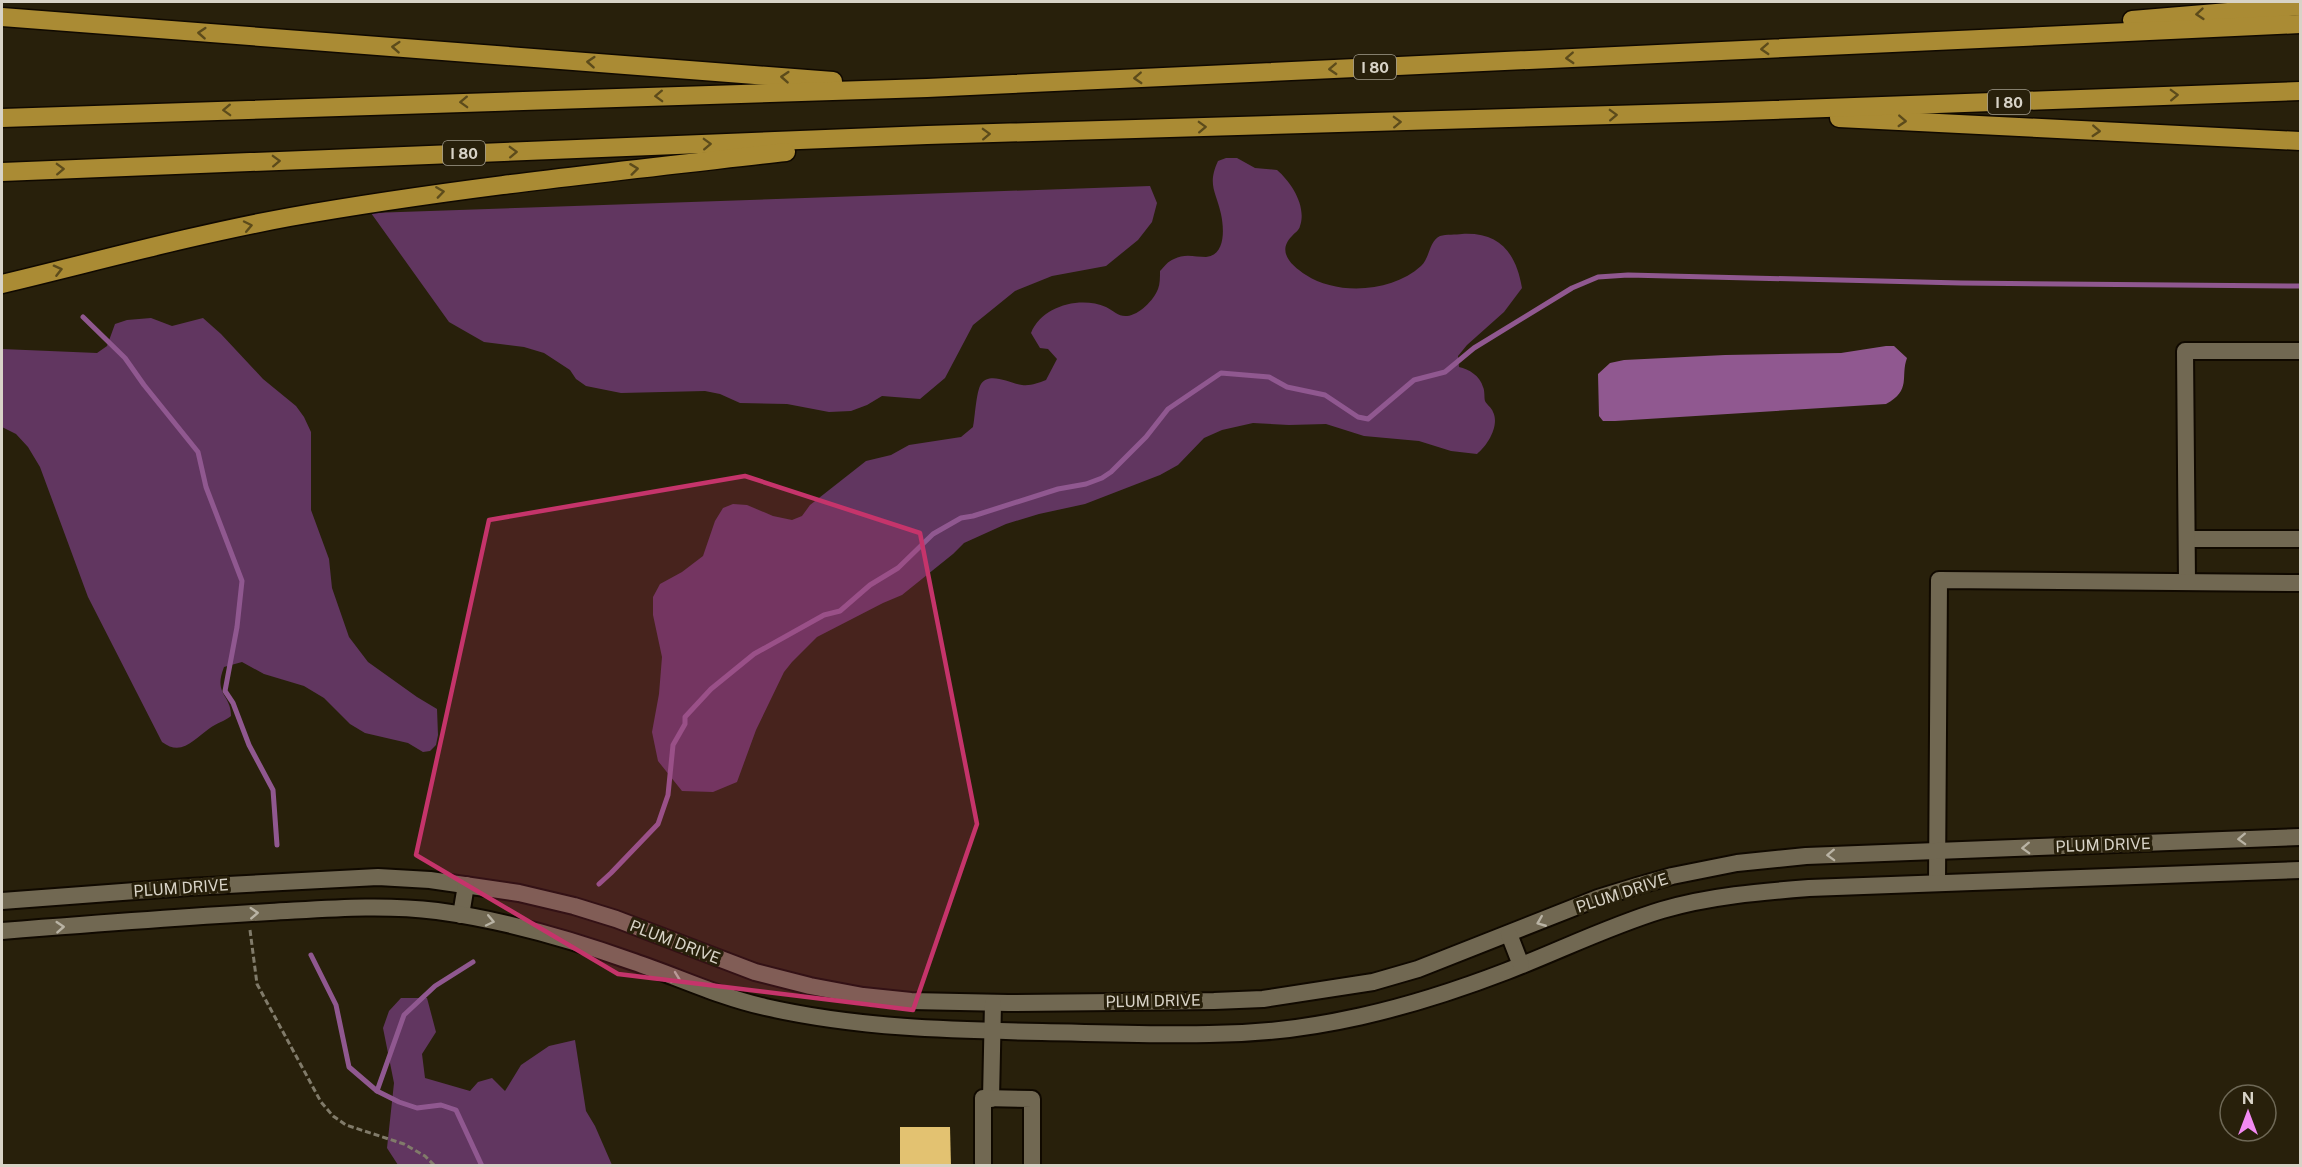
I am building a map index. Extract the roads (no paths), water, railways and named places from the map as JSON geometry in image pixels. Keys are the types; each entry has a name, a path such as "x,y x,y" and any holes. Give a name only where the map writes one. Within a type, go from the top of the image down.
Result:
{"highway":[{"path":"1823,46 2301,6"},
{"path":"2,17 927,88"},
{"name":"I 80","path":"2,118 927,88 2301,24"},
{"name":"I 80","path":"2,172 927,135 1717,112 2301,91"},
{"path":"1717,112 2301,141"},
{"path":"2,284 156,245 288,218 438,192 927,135"}],"street":[{"path":"2187,582 2185,351 2301,351"},
{"path":"2187,539 2301,538"},
{"path":"1937,884 1940,580 2301,583"},
{"name":"PLUM DRIVE","path":"2,901 189,887 378,877 430,880 519,893 574,906 616,919 727,962 810,986 911,1001 993,1003 1263,999 1373,982 1418,969 1598,898 1701,869 1737,863 1806,856 2301,837"},
{"name":"PLUM DRIVE","path":"2,931 248,914 392,907 461,915 550,935 637,962 725,996 763,1007 811,1016 918,1029 1214,1034 1287,1029 1364,1016 1424,1001 1659,911 1731,896 1809,888 2301,870"},
{"path":"461,915 466,885"},
{"path":"1509,934 1521,965"},
{"path":"991,1099 993,1003"},
{"path":"983,1166 983,1098 1032,1099 1032,1166"}],"waterway":[{"path":"599,884 658,824 668,795 673,745 685,724 685,717 711,689 754,654 824,615 840,611 870,585 898,568 933,534 961,518 1102,478 1146,437 1168,409 1221,373 1269,377 1287,387 1325,395 1358,417 1368,419 1414,380 1445,372 1474,348 1572,288 1598,277 1628,275 1961,283 2300,286"},
{"path":"83,317 125,358 198,452 206,487 242,581 237,627 225,691 233,703 249,745 273,790 277,845"},
{"path":"311,955 336,1005 349,1067 377,1091 399,1102 417,1108 441,1105 456,1110 482,1166"},
{"path":"377,1091 404,1015 435,986 473,962"}]}
